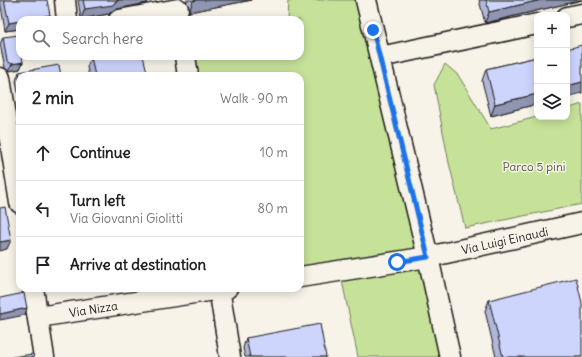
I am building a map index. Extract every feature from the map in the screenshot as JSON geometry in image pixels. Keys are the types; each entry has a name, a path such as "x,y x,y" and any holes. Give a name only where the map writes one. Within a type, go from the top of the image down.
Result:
{"street":[{"path":"65,0 67,16"},
{"path":"366,0 428,257 450,357"},
{"path":"142,16 178,10"},
{"path":"570,17 582,14"},
{"path":"380,57 534,25"},
{"path":"186,60 187,72"},
{"path":"0,78 16,178"},
{"name":"Via Luigi Einaudi","path":"304,276 428,257 582,224"},
{"path":"35,292 44,357"},
{"name":"Via Nizza","path":"38,318 197,292"},
{"path":"222,292 230,357"}],"green space":[{"path":"288,0 357,0 428,257 398,262 421,270 440,357 358,357 340,271 304,276 304,72 188,72 186,60 304,60 304,16 287,16"},
{"name":"Parco 5 pini","path":"445,64 458,75 491,129 534,118 534,120 570,120 570,108 582,104 582,204 465,228 449,163 434,85"}],"building":[{"path":"4,0 47,0 50,15 16,16 16,22 9,23"},
{"path":"83,0 119,0 113,5 85,9"},
{"path":"486,0 541,0 489,12"},
{"path":"16,35 16,60 23,60 23,62 12,64 7,61 3,37"},
{"path":"582,45 582,82 570,85 570,84 570,48"},
{"path":"534,58 534,95 495,104 486,69"},
{"path":"92,60 144,60 147,72 94,72"},
{"path":"59,65 60,72 19,72"},
{"path":"5,207 11,240 0,242 0,208"},
{"path":"576,278 582,303 582,357 503,357 489,300"},
{"path":"24,293 27,308 0,314 0,298"},
{"path":"320,324 326,357 250,357 246,338"},
{"path":"33,354 34,357 12,357"}],"route":[{"path":"373,30 428,257 397,262"}]}
